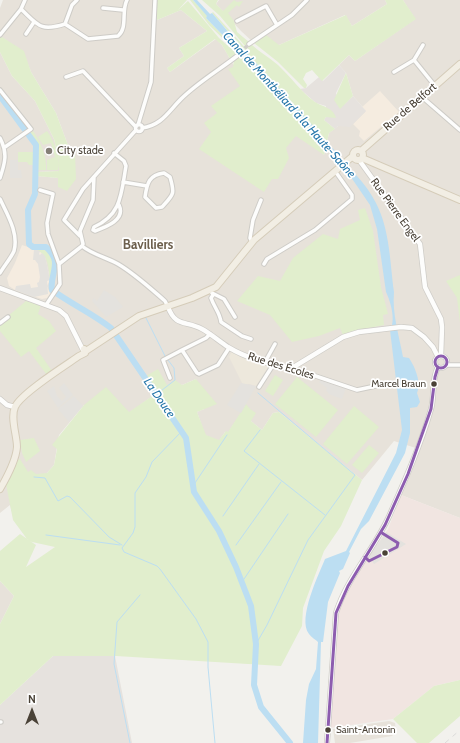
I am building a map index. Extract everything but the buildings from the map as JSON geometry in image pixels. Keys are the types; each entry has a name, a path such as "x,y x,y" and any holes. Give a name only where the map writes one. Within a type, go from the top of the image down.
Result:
{"main road":[{"name":"Rue de Belfort","path":"351,158 355,151 361,151 460,64"},
{"path":"361,151 363,155 361,159"},
{"path":"0,489 16,454 15,407 22,398 84,351 139,316 211,293 222,282 252,242 351,158 361,159 460,200"}],"street":[{"path":"0,35 21,9 25,0"},
{"path":"65,24 72,5 77,0"},
{"path":"21,9 34,22 46,28 65,24 88,39 118,36 123,29 123,10 127,0"},
{"path":"155,0 151,82 137,127 77,198 64,220 80,236 83,244 82,246 90,252 116,263 130,271 165,301 168,307"},
{"path":"249,44 292,16 307,0"},
{"path":"237,21 266,6 277,25"},
{"path":"103,8 123,10"},
{"path":"26,34 34,22"},
{"path":"394,72 414,60 423,45"},
{"path":"66,77 83,70 140,131 142,128 148,127 165,117 180,100 237,56"},
{"path":"414,60 435,86"},
{"path":"0,90 8,105 31,129 5,147"},
{"path":"422,97 460,130"},
{"path":"137,127 142,128"},
{"path":"0,138 5,147 5,162 0,178"},
{"path":"114,153 124,161 126,166 119,205 110,219 94,227 93,230 95,231 113,223 120,216 121,210 119,205"},
{"name":"Rue Pierre Engel","path":"361,159 420,244 424,287 441,319 442,327 440,356"},
{"path":"264,264 278,252 315,230 352,199 352,195 337,169"},
{"path":"164,173 170,177 174,190 173,195 162,207 156,208 145,197 146,186 148,180 155,174 164,173"},
{"path":"80,236 81,226 93,200 94,177"},
{"path":"123,182 146,186"},
{"path":"40,190 53,194 47,223 48,234 59,264 61,280 57,290 46,305"},
{"path":"0,199 9,217 15,238 13,253 0,273"},
{"path":"252,242 250,238 253,220 261,200"},
{"path":"59,264 82,246"},
{"path":"0,288 59,310 66,316 84,351"},
{"path":"235,317 224,299 211,293 211,298 220,316 221,322 242,336 251,339"},
{"name":"Rue des Écoles","path":"168,307 173,318 178,322 195,326 210,334 229,348 248,357 273,365 294,366 357,390 385,384"},
{"path":"0,323 8,317"},
{"path":"294,366 343,337 359,332 399,327 412,328 424,337 440,356 446,359 447,365"},
{"path":"170,378 163,360 210,334"},
{"path":"265,362 275,344"},
{"path":"182,350 199,374 220,363 229,348"},
{"path":"438,367 435,362 440,356"},
{"path":"258,388 273,365"},
{"path":"438,367 442,368 447,365 460,365"},
{"path":"327,743 336,613 341,596 354,572 382,532 392,511 430,411 434,375 438,367"},
{"path":"0,399 6,405 15,407"}],"shaded area":[{"path":"3,0 157,0 157,20 181,10 207,31 179,48 184,56 167,68 170,72 216,39 222,45 233,64 324,155 329,133 338,126 366,111 353,96 346,73 339,65 349,55 355,61 415,19 403,0 460,0 460,518 401,495 419,449 394,441 362,480 279,412 273,413 262,430 241,413 228,433 225,432 219,441 205,435 197,412 204,409 196,379 182,385 177,383 158,392 129,413 84,405 59,435 54,465 47,473 29,483 32,514 13,516 10,505 0,513 0,52 12,76 35,101 54,139 60,171 37,172 37,176 58,178 69,148 56,113 31,72 23,52 0,36 0,8"},
{"path":"219,0 385,0 387,4 352,26 345,15 279,45 254,43 216,4"},
{"path":"339,65 346,73 336,93 340,108 353,96 366,111 350,127 338,126 335,129 324,120 326,117 326,106 316,103 300,89 306,88 319,77 323,81"},
{"path":"380,91 399,112 364,141 359,136 360,131 353,124 366,111 362,107"},
{"path":"10,160 18,160 18,170 21,170 22,178 10,178"},
{"path":"22,245 40,251 45,256 50,280 47,286 50,294 47,298 42,299 15,290 9,286 7,278"},
{"path":"34,249 40,251 40,255 42,253 45,256 50,280 47,281 48,294 34,297 15,290 16,286 30,284 31,288 38,287 37,283 39,282 40,277 38,264 35,260 33,260"},
{"path":"104,290 115,297 123,307 106,317 92,301 94,298 97,301"},
{"path":"232,351 246,359 269,366 256,386 249,384 243,385 229,357"},
{"path":"321,380 346,388 342,399 329,394 326,390 327,388 319,382"},
{"path":"64,383 73,395 58,408 47,391 54,386 57,396 62,401 66,397 59,388"},
{"path":"241,383 256,386 241,413 227,405"},
{"path":"74,396 83,406 69,422 58,409"},
{"path":"401,495 460,518 460,680 434,686 393,719 330,728 337,618 342,600 351,582 388,529"},
{"path":"386,532 406,544 374,564 369,557"},
{"path":"0,581 14,596 0,624"},
{"path":"53,656 115,656 132,743 0,743 0,705"},
{"path":"389,721 395,723 396,732 392,736 350,743 335,743 333,729"}],"green space":[{"path":"157,0 187,0 178,10 188,1 219,38 236,53 230,59 222,45 215,39 170,72 167,68 184,56 179,48 207,31 181,10 157,20"},
{"path":"190,0 193,0 208,16 206,18 244,57 247,53 212,13 213,12 249,52 250,50 247,48 251,44 278,65 310,98 331,110 335,115 336,118 326,117 324,120 335,129 329,133 324,155 296,136 286,148 289,158 278,179 272,179 264,192 199,149 211,132 204,123 217,113 211,106 240,86 228,69 233,67 234,60 239,56 241,59 243,58 209,25"},
{"path":"202,0 218,0 216,4 223,11 234,0 237,2 243,1 239,7 237,5 228,13 234,21 237,32 249,42 245,46 220,16"},
{"path":"385,0 403,0 416,19 355,61 349,55 322,81 312,70 306,73 303,79 307,85 306,88 304,88 278,62 254,43 266,35 279,45 346,15 352,26 387,4"},
{"path":"2,37 24,51 31,72 56,113 69,148 75,153 76,179 67,191 58,187 58,178 36,176 37,172 59,171 59,160 54,139 35,101 12,76 0,52 0,38"},
{"path":"346,73 353,96 340,109 334,100"},
{"path":"33,131 43,150 46,160 46,170 37,170 36,145 29,133"},
{"path":"47,131 52,139 58,155 58,170 47,170 47,160 55,157 51,143 43,145 38,137"},
{"path":"18,152 34,152 34,165 29,165 27,162 18,162"},
{"path":"365,208 373,231 381,287 388,314 383,315 384,325 353,331 343,335 340,328 319,336 292,342 270,315 237,301 258,276 280,281 293,258 323,234 338,239 340,229 360,220 358,210"},
{"path":"44,248 50,254 54,263 54,272 50,280 48,265 45,257 39,251 34,249"},
{"path":"460,275 460,323 457,298 446,281"},
{"path":"26,301 41,305 38,314 49,321 56,331 36,348 52,371 47,375 29,351 21,357 0,331 0,326 4,323 2,321"},
{"path":"158,369 167,385 175,380 182,385 196,379 217,404 197,412 206,435 219,440 226,431 228,432 246,404 256,413 251,421 262,430 273,413 279,412 362,480 341,526 324,551 303,608 302,626 281,666 116,656 53,656 0,705 0,624 14,596 0,581 0,551 20,534 27,539 13,520 6,484 16,461 20,459 28,472 31,470 36,474 47,473 54,465 57,449 52,445 84,405 106,387 129,412 158,392 146,376","holes":["29,540 55,547 26,567 36,545"]},
{"path":"275,375 283,380 273,396 265,391"},
{"path":"297,377 338,410 316,437 275,404"},
{"path":"354,406 379,427 347,464 323,444"},
{"path":"34,438 40,451 26,462 22,453 20,440"},
{"path":"369,445 379,453 362,473 352,465"},
{"path":"460,680 460,716 429,743 417,743 393,719 434,686"}],"water":[{"name":"Canal de Montbéliard à la Haute-Saône","path":"193,0 197,0 210,14 212,13 305,116 357,176 372,196 381,213 387,235 394,292 395,316 403,357 409,358 415,370 419,385 417,393 420,402 417,407 410,408 410,433 405,453 369,521 361,529 349,552 350,553 343,569 339,571 340,573 328,602 323,642 321,642 318,743 303,743 306,700 309,684 316,669 318,642 309,634 306,627 307,608 314,585 325,559 346,551 396,453 402,430 390,330 393,322 392,311 386,292 377,229 370,205 340,161 206,18 207,16"}],"waterway":[{"name":"La Douce","path":"0,96 36,145 35,194 28,210 29,244 33,247 46,247 51,253 55,263 52,279 52,290 111,328 186,438 194,492 219,531 236,567 251,606 256,644 254,685 261,707 290,743"},
{"path":"146,318 165,356"},
{"path":"157,394 175,380 174,368 168,360"},
{"path":"256,644 267,625 308,540 355,475 258,393"},
{"path":"260,430 244,451 325,515"},
{"path":"182,431 152,462 146,477 135,493 135,527 133,533 122,548 124,552 157,566 160,569 196,619 208,642 208,667 215,743"},
{"path":"193,486 227,435"},
{"path":"223,516 259,464"},
{"path":"34,477 45,478 58,501 67,496 70,497 109,537 122,545"},
{"path":"236,545 281,482"},
{"path":"242,582 288,514"},
{"path":"46,535 120,545"},
{"path":"130,743 114,664 117,622 140,595"}],"tunnel":[{"path":"237,56 249,44"}],"railway":[{"path":"445,743 460,730"}],"transit line":[{"path":"439,356 443,356 447,362 443,368 439,368 435,364 435,360 439,356"},
{"path":"327,743 336,613 348,586 385,525 408,474 431,409 435,377 438,367"},
{"path":"365,557 369,561 397,547 398,543 382,533"}],"place":[{"name":"City stade","path":"49,151"},
{"name":"Marcel Braun","path":"434,384"},
{"name":"Saint-Antonin","path":"328,730"}],"district":[{"name":"Bavilliers","path":"148,245"}]}
